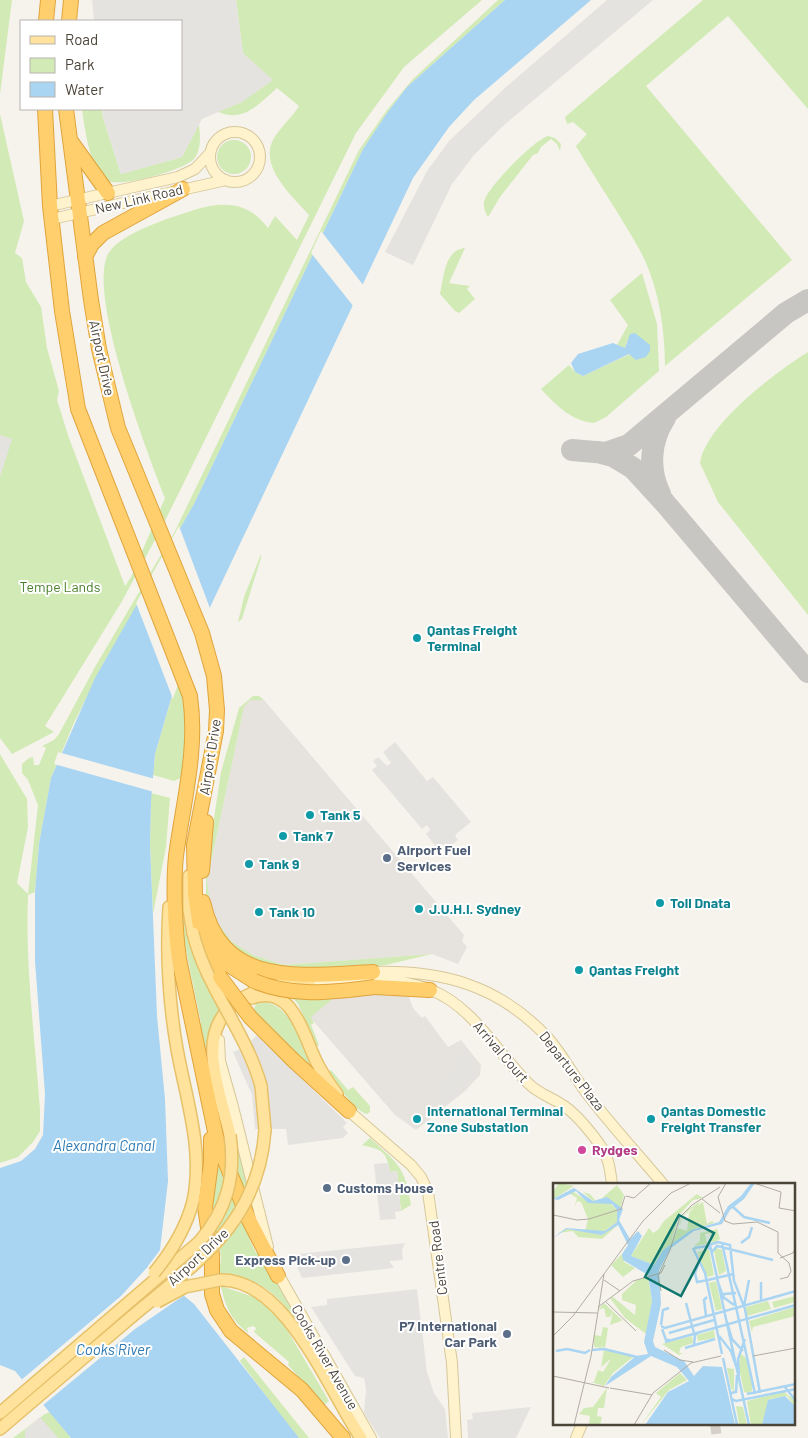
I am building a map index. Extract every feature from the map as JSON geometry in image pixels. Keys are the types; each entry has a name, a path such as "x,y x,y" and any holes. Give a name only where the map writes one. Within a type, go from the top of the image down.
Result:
{"highway":[{"path":"46,20 48,0"},
{"path":"69,20 71,0"},
{"name":"Airport Drive","path":"45,110 51,212 62,311 78,409 190,696 193,738 176,857"},
{"name":"Airport Drive","path":"66,110 68,138 99,348 118,428 202,633 214,676 217,710 216,731 194,845"},
{"path":"68,138 108,193"},
{"path":"85,257 92,244 103,232 183,189"},
{"path":"207,777 202,894 208,921 217,937 236,957 262,971 300,976 349,973 435,992"},
{"path":"194,845 197,934 213,963 233,996 264,1032 349,1111"},
{"path":"176,857 176,942 217,1141 225,1165 249,1220 278,1276"},
{"path":"196,913 206,939 218,956 257,984 301,993 377,979"},
{"path":"198,1052 211,1145 211,1163 205,1207 212,1255 212,1294 217,1310 231,1331 302,1390 343,1438"}],"main road":[{"name":"Airport Drive","path":"118,1321 223,1237 248,1200 262,1159 265,1115 257,1072 246,1044 204,966 188,895 194,845"},
{"name":"Airport Drive","path":"118,1321 171,1251 186,1223 197,1180 197,1156 175,1034 169,968 169,909 176,857"},
{"path":"1,1428 118,1321 189,1252 214,1224 225,1202 231,1179 232,1160 230,1135 213,1061 214,1039 222,1019 238,1000 257,984 349,973"},
{"path":"222,1019 239,1004 254,996 269,996 285,1003 299,1022 323,1075 349,1111"},
{"path":"0,1413 118,1321 179,1290 200,1282 220,1280 232,1281 251,1287 272,1301 291,1323 361,1438"},
{"path":"320,1369 339,1413 355,1438"}],"street":[{"name":"New Link Road","path":"51,212 226,180 243,180 255,171 260,158 256,144 246,135 232,132 218,139 212,145 210,153 195,169 178,177 108,193 78,206"},
{"path":"210,153 213,170 226,180"},
{"name":"Departure Plaza","path":"377,979 401,971 434,974 470,985 509,1005 536,1027 562,1056 590,1097 662,1183"},
{"name":"Arrival Court","path":"435,992 461,1008 529,1084 568,1109 600,1145 610,1166 612,1183"},
{"name":"Cooks River Avenue","path":"222,1019 220,1061 256,1194 266,1241 278,1276 371,1438"},
{"name":"Centre Road","path":"349,1111 411,1165 428,1192 452,1363 456,1438"},
{"path":"576,1438 581,1426"}],"shaded area":[{"path":"92,0 236,0 243,53 273,80 242,102 202,119 182,157 121,174 102,110 182,110 182,20 94,20"},
{"path":"607,0 653,0 503,126 474,155 452,184 413,265 385,252 427,171 449,141 507,86"},
{"path":"0,435 12,439 0,477"},
{"path":"250,700 264,700 464,935 462,941 467,947 458,964 432,954 284,965 253,955 232,943 217,922 211,909 207,881 244,707"},
{"path":"395,742 427,781 433,777 471,822 455,835 458,840 447,849 442,844 437,848 426,834 430,830 427,825 422,829 372,770 377,766 373,761 378,757 387,766 391,763 383,752"},
{"path":"394,989 408,994 413,1008 422,1018 425,1016 448,1047 461,1040 481,1065 480,1075 465,1091 416,1130 395,1115 309,1016 335,994"},
{"path":"257,1035 347,1123 343,1127 348,1133 343,1138 288,1145 286,1129 255,1129 252,1095 233,1052 245,1047"},
{"path":"465,1050 478,1065 473,1070 478,1074 465,1088 461,1083 459,1084 463,1090 443,1107 432,1094 441,1086 437,1080 452,1068 450,1065"},
{"path":"388,1163 390,1172 397,1171 401,1211 395,1212 396,1219 380,1220 374,1164"},
{"name":"Express Pick-up","path":"405,1243 402,1250 403,1260 389,1261 394,1268 302,1278 295,1262 298,1254"},
{"path":"417,1289 427,1372 434,1393 445,1409 448,1438 380,1438 364,1413 366,1390 364,1378 355,1376 311,1307 327,1305 327,1299"},
{"path":"531,1407 516,1438 468,1438 467,1420 473,1419 472,1413"},
{"path":"40,1417 58,1438 25,1438 25,1430"}],"green space":[{"path":"0,0 12,0 0,94"},
{"name":"Tempe Lands","path":"236,0 482,0 404,67 356,133 164,523 121,603 45,726 54,732 12,754 0,738 0,114 24,221 15,253 22,258 26,282 41,307 47,348 59,391 57,400 69,438 125,586 131,577 165,498 133,411 111,334 105,299 104,270 110,251 126,238 149,226 194,210 216,205 235,206 244,209 261,219 268,228 275,216 297,240 309,215 280,181 270,161 270,150 273,140 299,106 277,88 257,106 242,114 234,115 217,111 242,102 243,53"},
{"path":"498,0 505,0 407,87 363,149 194,504 104,662 73,725 51,778 39,844 35,892 28,895 29,976 40,1131 33,1142 18,1157 0,1163 0,754 27,799 28,827 17,883 28,894 38,805 28,780 22,773 22,764 33,757 34,765 39,765 46,748 42,746 54,740 59,734 95,667 175,531 359,150 387,110 412,80"},
{"path":"703,0 808,0 808,109 728,16 646,86 792,260 665,366 662,320 651,275 631,234 576,146 587,134 573,122 567,124 565,117"},
{"path":"82,110 102,110 121,174 182,157 199,124 200,143 198,152 193,160 177,169 136,180 112,182 106,180 100,174 86,137"},
{"path":"548,136 555,138 561,144 560,151 557,144 551,139 541,147 500,197 488,217 484,204 489,192 503,174 523,154 541,139"},
{"path":"234,140 246,145 251,157 246,169 234,174 222,169 217,157 222,145"},
{"path":"465,248 449,283 470,286 467,289 475,299 459,313 440,294 449,259 458,250"},
{"path":"642,273 657,324 659,371 606,417 594,423 571,416 541,389 569,365 575,372 583,376 630,354 627,340 625,349 617,345 628,325 610,300"},
{"path":"808,352 808,615 718,502 700,463 705,448 728,416 778,372"},
{"path":"261,554 242,619 238,622 244,597"},
{"path":"178,676 185,714 185,750 183,777 174,781 153,775 155,754"},
{"path":"253,696 259,696 264,700 250,700 244,707 207,881 211,908 206,896 206,871 221,772 239,708"},
{"path":"151,793 170,798 166,847 153,914 150,844"},
{"path":"181,891 189,936 221,1008 209,1035 208,1050 223,1134 235,1132 255,1204 248,1206 223,1147 197,1028 201,1023 182,931"},
{"path":"214,916 232,942 253,955 284,965 432,954 386,965 337,969 266,967 234,948 222,935"},
{"path":"290,995 337,995 311,1017 314,1023 311,1025 319,1045 317,1046 298,1004"},
{"path":"266,1002 276,1006 291,1020 315,1067 312,1070 253,1012 256,1003"},
{"path":"331,1070 348,1090 353,1087 370,1106 370,1112 367,1114 362,1112 351,1102 329,1072"},
{"path":"370,1138 394,1160 403,1174 411,1205 401,1211 397,1171 390,1172 387,1159 382,1152 362,1145"},
{"path":"216,1163 221,1163 250,1230 249,1238 256,1253 260,1251 302,1326 277,1298 255,1282 229,1275 219,1275 221,1259 219,1238 211,1203"},
{"path":"221,1286 254,1297 256,1294 280,1318 329,1401 324,1405 288,1365 289,1362 254,1332 256,1328 253,1326 247,1328 248,1333 237,1323 227,1306"},
{"path":"244,1357 309,1438 299,1438 292,1431 240,1361"},
{"path":"50,1412 71,1438 13,1438 45,1414"}],"water":[{"name":"Alexandra Canal","path":"505,0 591,0 474,100 449,127 413,178 178,675 155,754 150,844 157,1016 165,1099 168,1181 160,1250 148,1266 194,1304 299,1438 71,1438 15,1371 0,1365 0,1168 21,1161 35,1149 43,1135 45,1094 35,961 35,892 39,844 51,778 95,678 194,504 363,149 407,87"},
{"path":"635,333 650,345 650,351 646,357 636,360 629,354 583,376 575,372 571,363 578,354 613,343 625,348 630,334"}],"pier":[{"path":"321,231 364,286 354,307 311,253"},
{"path":"179,526 211,611 181,676 173,699 136,603"},
{"path":"58,752 155,779 154,792 54,764"},
{"path":"163,1250 151,1266 186,1294 135,1329 42,1406 20,1381 121,1296"}],"taxiway":[{"path":"572,450 606,453 629,445 786,313 808,300"},
{"path":"660,494 654,475 652,455 656,436 665,418"},
{"path":"598,452 613,456 633,468 808,672"}],"tunnel":[{"path":"715,1426 717,1438"}],"place":[{"name":"Qantas Freight Terminal","path":"417,638"},
{"name":"Tank 5","path":"310,815"},
{"name":"Tank 7","path":"283,836"},
{"name":"Airport Fuel Services","path":"387,858"},
{"name":"Tank 9","path":"249,864"},
{"name":"Toll Dnata","path":"660,903"},
{"name":"J.U.H.I. Sydney","path":"419,909"},
{"name":"Tank 10","path":"259,912"},
{"name":"Qantas Freight","path":"579,970"},
{"name":"International Terminal Zone Substation","path":"417,1119"},
{"name":"Qantas Domestic Freight Transfer","path":"651,1119"},
{"name":"Rydges","path":"582,1150"},
{"name":"Customs House","path":"327,1188"},
{"name":"Express Pick-up","path":"346,1260"},
{"name":"P7 International Car Park","path":"507,1334"}],"water label":[{"name":"Cooks River","path":"113,1350"}]}
